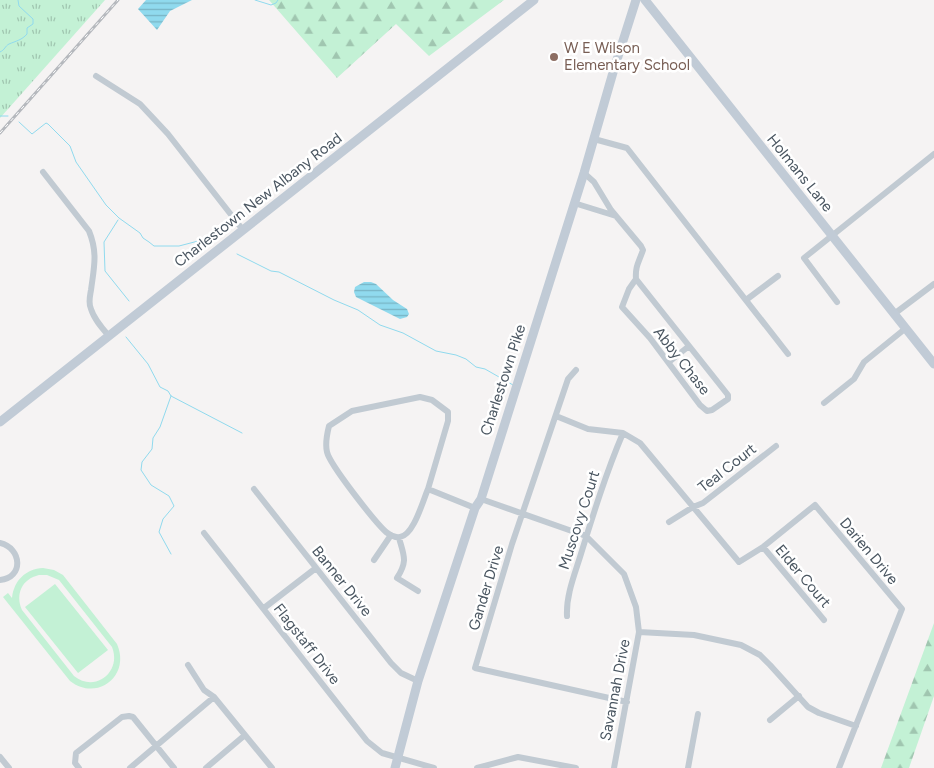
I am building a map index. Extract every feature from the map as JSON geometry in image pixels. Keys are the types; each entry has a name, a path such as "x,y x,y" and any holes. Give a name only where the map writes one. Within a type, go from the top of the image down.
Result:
{"main road":[{"name":"Charlestown New Albany Road","path":"0,422 534,0"},
{"name":"Charlestown Pike","path":"395,768 418,681 475,508 481,499 584,173 636,0"},
{"name":"Holmans Lane","path":"645,0 934,364"}],"street":[{"path":"96,76 140,104 168,134 243,230"},
{"path":"594,139 627,148 788,354"},
{"path":"837,302 804,258 934,154"},
{"path":"44,172 88,231 93,242 95,256 89,300 91,309 99,324 109,336"},
{"name":"Abby Chase","path":"584,173 594,182 616,216 643,250 637,261 636,279 728,395 728,399 712,410 708,411 700,405 668,362 622,307 629,289 636,279"},
{"path":"574,203 616,216"},
{"path":"746,300 778,276"},
{"path":"894,314 934,284"},
{"path":"824,403 854,379 864,362 906,328"},
{"path":"668,362 689,346"},
{"name":"Gander Drive","path":"576,370 568,379 475,668 627,702"},
{"path":"420,397 432,400 448,412 448,421 428,488 415,521 406,534 399,538 384,530 330,461 326,450 329,426 352,411 420,397"},
{"path":"556,416 588,429 623,433 640,444 692,507"},
{"name":"Muscovy Court","path":"567,616 567,604 586,536 623,433"},
{"name":"Teal Court","path":"669,522 692,507 703,503 776,446"},
{"path":"428,488 475,508"},
{"name":"Banner Drive","path":"254,489 391,663 401,673 418,681"},
{"name":"Savannah Drive","path":"481,499 586,536 624,574 632,591 639,632 614,768"},
{"name":"Darien Drive","path":"692,507 739,562 763,547 815,505 902,609 839,768"},
{"name":"Flagstaff Drive","path":"204,533 367,740 382,753 434,768"},
{"path":"374,560 391,535"},
{"path":"399,538 404,567 397,578 418,591"},
{"path":"0,543 10,548 17,559 17,567 10,578 0,580"},
{"name":"Elder Court","path":"763,547 824,620"},
{"path":"264,608 316,568"},
{"path":"639,632 694,635 741,645 765,660 784,678 808,707 856,726"},
{"path":"188,665 204,690 214,697 272,768"},
{"path":"770,720 799,696"},
{"path":"130,768 214,697"},
{"path":"688,768 698,714"},
{"path":"79,768 75,763 76,753 126,716 133,717 174,768"},
{"path":"206,768 245,735"},
{"path":"0,757 9,768"},
{"path":"477,768 518,757 576,768"}],"green space":[{"path":"0,0 105,0 0,118"},
{"path":"269,0 504,0 429,56 396,24 337,78"},
{"path":"37,569 54,570 63,575 117,644 120,656 119,666 109,682 91,689 80,687 70,681 3,597 8,593 12,598 18,581 26,573","holes":["47,575 59,580 112,647 114,656 110,672 98,681 82,681 74,676 22,610 19,598 24,584 33,577"]},
{"path":"55,584 108,650 78,673 25,607"},
{"path":"934,623 934,696 909,768 881,768"}],"water":[{"path":"146,0 192,0 170,11 157,30 138,9"},
{"path":"364,282 376,284 393,300 407,309 409,314 407,317 400,319 356,297 355,287"}],"waterway":[{"path":"0,52 8,45 25,36 27,28 33,24 33,19 19,6 18,0"},
{"path":"255,0 271,5 278,0"},
{"path":"0,116 8,116"},
{"path":"19,122 32,134 46,123 48,124 70,146 76,162 106,205 154,246 179,246 202,240 206,236 213,237"},
{"path":"118,220 104,242 105,271 129,301"},
{"path":"237,254 358,310 380,325 403,333 436,351 466,359 476,367 485,369 513,385"},
{"path":"126,337 148,364 160,387 168,391 171,396 242,433"},
{"path":"171,396 160,427 153,438 152,449 142,462 141,470 151,485 169,496 174,506 163,519 159,532 171,554"}],"railway":[{"path":"0,133 118,0"}],"place":[{"name":"W E Wilson Elementary School","path":"554,57"}]}
